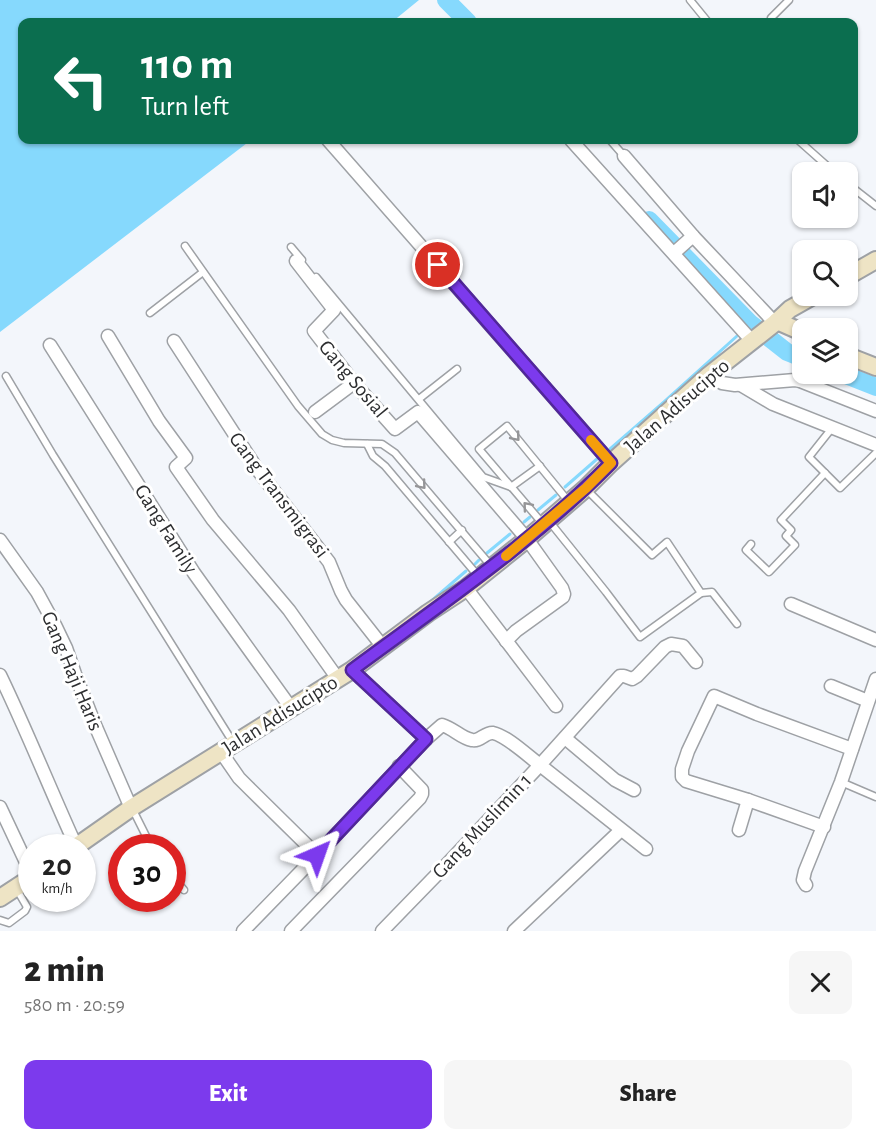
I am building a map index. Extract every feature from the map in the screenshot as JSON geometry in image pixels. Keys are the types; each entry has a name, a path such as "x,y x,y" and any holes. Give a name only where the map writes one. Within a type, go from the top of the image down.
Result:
{"main road":[{"path":"858,270 876,260"},
{"name":"Jalan Adisucipto","path":"94,834 131,808 345,675 479,578 586,488 709,375 795,306"},
{"path":"790,309 795,318"},
{"path":"765,331 792,331"},
{"path":"858,360 876,367"},
{"path":"0,898 16,888"}],"street":[{"path":"332,144 611,463"},
{"path":"575,144 674,253 765,331"},
{"path":"624,156 765,331"},
{"path":"674,253 690,239"},
{"name":"Gang Sosial","path":"296,261 334,310 314,331 354,383 395,429 418,412 527,539"},
{"path":"108,336 159,421 186,458 176,467 213,520 345,675 426,739 243,931"},
{"name":"Gang Transmigrasi","path":"174,341 257,469 329,562 346,600 383,647"},
{"name":"Gang Family","path":"50,345 194,573 291,708"},
{"path":"709,375 727,384 741,385 800,381 876,411"},
{"path":"315,412 354,383"},
{"path":"741,385 773,404 876,445"},
{"path":"506,640 564,594 527,539"},
{"name":"Gang Haji Haris","path":"0,540 37,592 55,625 131,808"},
{"path":"479,578 506,640 556,706"},
{"path":"791,604 876,640"},
{"path":"646,849 540,765 620,676 632,679 637,676 665,647 671,644 683,646 696,662"},
{"path":"0,675 69,834"},
{"path":"806,885 803,880 841,782 876,679"},
{"path":"831,686 868,701"},
{"path":"824,827 686,781 682,777 682,769 688,751 714,696 852,749"},
{"name":"Gang Muslimin 1","path":"382,931 540,765 504,738 490,733 478,740 473,740 442,725 426,739"},
{"path":"565,738 615,780 634,790"},
{"path":"228,748 239,778 317,855"},
{"path":"291,931 420,798 422,790 399,766"},
{"path":"739,830 748,800"},
{"path":"0,807 18,846"},
{"path":"514,931 621,830"}],"lane":[{"path":"771,18 789,0"},
{"path":"694,1 705,18"},
{"path":"614,144 624,156"},
{"path":"802,144 823,162"},
{"path":"858,191 876,206"},
{"path":"185,246 298,406 321,434 344,443 382,444 394,453 462,530 479,578"},
{"path":"291,247 483,477 511,487"},
{"path":"150,313 203,272"},
{"path":"419,399 456,369"},
{"path":"6,376 228,748"},
{"path":"569,502 507,426 479,449 606,592 640,637 701,593 712,592 737,624"},
{"path":"832,428 809,458 840,488 876,453"},
{"path":"367,444 373,456 385,466 479,578"},
{"path":"511,487 540,466"},
{"path":"751,544 746,550 768,572 795,545 786,536 791,530 781,520 825,473"},
{"path":"586,488 652,555 667,542 701,593"},
{"path":"449,542 462,530"},
{"path":"841,782 876,797"},
{"path":"131,808 145,834"},
{"path":"0,920 9,923 25,911 27,906 16,888"}],"water":[{"path":"0,0 419,0 397,18 18,18 18,144 246,144 0,332"}],"waterway":[{"path":"446,0 464,18"},
{"path":"649,220 750,323 792,354"},
{"path":"610,449 737,336"},
{"path":"858,380 876,387"},
{"path":"565,487 597,459"},
{"path":"538,510 556,495"},
{"path":"524,522 530,517"},
{"path":"487,553 510,534"},
{"path":"475,564 479,560"},
{"path":"429,603 466,571"}],"slow traffic":[{"path":"506,556 586,488 611,463 591,440"}],"route":[{"path":"317,855 426,739 352,670 428,613 466,588 527,539 611,463 438,265"}]}
